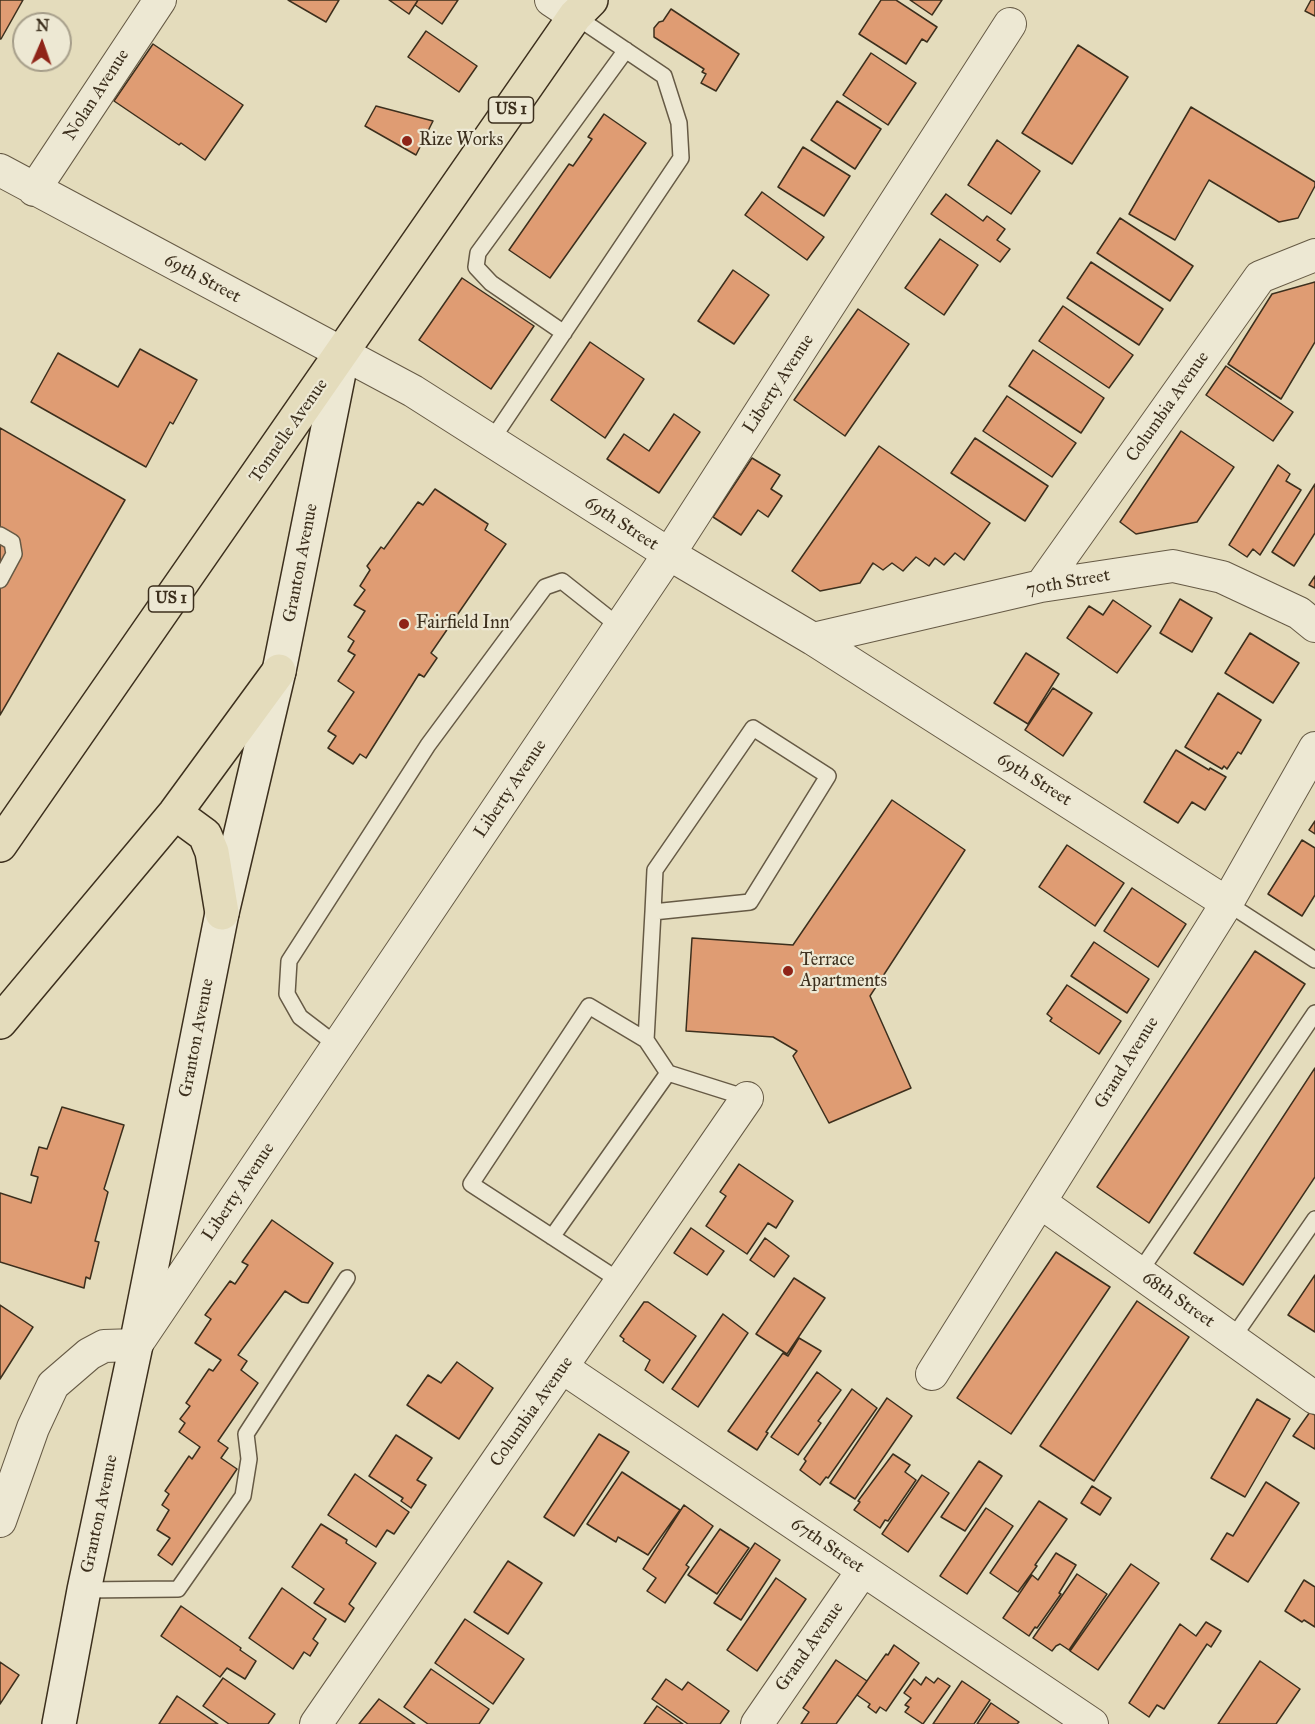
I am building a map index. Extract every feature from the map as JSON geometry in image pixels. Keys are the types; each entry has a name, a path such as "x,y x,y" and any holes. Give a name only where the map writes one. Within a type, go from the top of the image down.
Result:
{"main road":[{"name":"Tonnelle Avenue","path":"0,845 343,353 574,4"},
{"path":"0,1022 175,813 279,671"},
{"path":"175,813 205,835 212,852 222,913"}],"street":[{"name":"Nolan Avenue","path":"34,190 160,0"},
{"name":"Liberty Avenue","path":"136,1345 669,555 1010,24"},
{"name":"69th Street","path":"0,170 413,391 669,555 813,639 1227,903"},
{"name":"Columbia Avenue","path":"1041,586 1260,277 1315,255"},
{"name":"Granton Avenue","path":"59,1724 84,1590 136,1345 222,913 279,671 343,353"},
{"name":"70th Street","path":"813,639 1041,586 1173,566 1222,576 1299,614 1315,626"},
{"name":"Grand Avenue","path":"932,1374 1227,903 1315,748"},
{"name":"Columbia Avenue","path":"316,1724 747,1098"},
{"name":"68th Street","path":"1040,1202 1315,1398"},
{"path":"0,1521 33,1428 52,1385 89,1354 104,1346 136,1345"},
{"name":"67th Street","path":"563,1368 1092,1724"},
{"name":"Grand Avenue","path":"757,1724 863,1570"}],"lane":[{"path":"491,441 681,159 679,123 664,76 626,50 574,4"},
{"path":"564,333 491,283 476,267 478,253 626,50"},
{"path":"0,535 12,542 14,554 0,580"},
{"path":"338,1046 300,1017 287,994 289,961 428,744 545,587 562,581 620,627"},
{"path":"646,1040 655,870 753,728 828,776 750,902 654,912"},
{"path":"1227,903 1315,960"},
{"path":"621,1281 471,1184 590,1006 646,1040 668,1073 747,1098"},
{"path":"1139,1273 1315,1013"},
{"path":"552,1237 668,1073"},
{"path":"1232,1339 1315,1219"},
{"path":"84,1590 178,1589 243,1496 249,1459 246,1434 347,1278"}],"building":[{"path":"0,0 23,0 16,12 12,12 12,20 0,39"},
{"path":"288,0 339,0 326,22"},
{"path":"389,0 418,0 409,14"},
{"path":"418,0 458,0 442,24 415,5"},
{"path":"881,0 896,0 937,27 927,42 922,39 906,64 859,34"},
{"path":"910,0 942,0 932,15"},
{"path":"1311,0 1315,0 1315,16 1305,11"},
{"path":"671,9 739,54 716,91 701,83 706,74 702,72 704,69 654,37 654,28 663,21"},
{"path":"426,31 477,66 459,92 408,57"},
{"path":"153,44 243,105 205,160 114,101"},
{"path":"1078,45 1128,77 1072,164 1022,133"},
{"path":"871,53 916,83 888,125 843,95"},
{"path":"837,101 881,129 855,169 811,140"},
{"name":"Rize Works","path":"376,106 433,121 416,155 365,126"},
{"path":"1191,107 1315,182 1298,218 1279,222 1209,180 1175,240 1129,214"},
{"path":"604,114 646,143 550,278 509,250 569,164 573,166 592,139 588,137"},
{"path":"997,140 1040,171 1011,214 968,185"},
{"path":"803,147 850,176 824,216 778,187"},
{"path":"762,192 824,237 807,260 745,215"},
{"path":"946,194 983,221 987,216 1005,229 997,240 1010,249 1000,262 931,214"},
{"path":"1120,218 1193,266 1170,301 1097,253"},
{"path":"940,239 978,265 944,315 905,288"},
{"path":"1091,262 1163,309 1139,345 1067,298"},
{"path":"733,270 769,295 734,344 698,321"},
{"path":"462,278 534,326 491,389 419,340"},
{"path":"1315,282 1315,342 1281,399 1228,364 1272,294"},
{"path":"1063,306 1133,355 1109,388 1039,341"},
{"path":"858,309 909,344 845,436 794,400"},
{"path":"590,342 644,379 605,438 551,400"},
{"path":"140,349 197,380 173,424 170,422 146,467 31,402 58,353 118,387"},
{"path":"1033,350 1104,398 1081,433 1009,386"},
{"path":"1226,366 1293,412 1273,441 1206,395"},
{"path":"1007,396 1076,443 1052,477 983,431"},
{"path":"674,414 700,432 659,493 607,459 624,434 649,451"},
{"path":"0,428 125,500 0,715"},
{"path":"1181,431 1234,467 1197,522 1136,534 1120,522"},
{"path":"975,438 1048,486 1025,521 951,473"},
{"path":"879,446 990,523 964,560 955,553 944,565 935,558 929,566 916,557 903,571 892,563 883,570 873,563 860,583 820,591 792,571"},
{"path":"752,458 780,475 771,489 782,496 768,517 758,510 741,535 713,517"},
{"path":"1278,465 1290,474 1286,481 1301,490 1260,555 1253,549 1247,557 1229,545"},
{"path":"1315,484 1315,533 1294,566 1272,552"},
{"name":"Fairfield Inn","path":"435,489 488,524 485,530 506,544 431,653 437,658 424,677 419,674 366,758 360,754 353,764 328,748 336,736 328,731 354,692 338,681 355,655 348,651 354,641 348,637 365,611 354,605 365,590 360,586 370,570 367,566 381,547 384,549 418,502 423,505"},
{"path":"1315,576 1315,588 1309,585"},
{"path":"1180,599 1212,618 1192,652 1160,633"},
{"path":"1113,600 1151,626 1117,673 1067,638 1089,606 1103,615"},
{"path":"1250,633 1299,663 1273,703 1225,673"},
{"path":"1026,653 1059,674 1028,724 994,703"},
{"path":"1053,688 1092,713 1063,756 1025,730"},
{"path":"1218,693 1261,720 1241,754 1238,752 1227,769 1224,766 1222,769 1185,747"},
{"path":"1176,750 1209,770 1210,768 1226,777 1205,810 1192,802 1178,823 1144,802"},
{"name":"Terrace Apartments","path":"892,800 965,850 870,996 911,1088 829,1123 793,1056 797,1051 773,1037 686,1031 692,938 793,945"},
{"path":"1315,821 1315,834 1309,830"},
{"path":"1302,840 1315,848 1315,895 1302,916 1268,894"},
{"path":"1067,845 1124,883 1095,926 1039,887"},
{"path":"1132,888 1186,924 1158,967 1104,931"},
{"path":"1094,942 1149,979 1127,1013 1071,976"},
{"path":"1255,951 1305,984 1149,1223 1097,1187"},
{"path":"1067,985 1121,1021 1099,1054 1050,1021 1052,1018 1047,1014"},
{"path":"1315,1068 1315,1177 1243,1285 1194,1253"},
{"path":"62,1107 124,1125 104,1189 108,1192 95,1241 99,1242 90,1279 86,1277 84,1288 0,1262 0,1193 31,1203 38,1177 31,1175 39,1147 47,1149"},
{"path":"739,1164 793,1201 776,1228 768,1223 747,1254 706,1226 726,1196 720,1192"},
{"path":"272,1220 333,1263 308,1303 302,1302 285,1291 238,1355 247,1361 241,1370 258,1383 218,1441 228,1448 221,1458 237,1469 172,1565 158,1555 170,1538 157,1530 169,1510 162,1505 169,1494 165,1491 189,1456 192,1459 200,1447 179,1432 185,1423 180,1419 190,1406 186,1403 209,1369 213,1371 221,1360 195,1343 211,1319 205,1315 230,1281 235,1284 248,1265 242,1262"},
{"path":"691,1228 724,1251 707,1275 674,1253"},
{"path":"765,1238 789,1256 774,1277 750,1260"},
{"path":"1056,1252 1110,1287 1011,1434 957,1398"},
{"path":"1315,1275 1315,1332 1288,1315"},
{"path":"794,1278 825,1298 787,1354 756,1334"},
{"path":"1137,1301 1189,1337 1094,1481 1040,1446"},
{"path":"644,1302 648,1302 696,1336 663,1383 645,1370 650,1360 623,1341 624,1339 620,1336"},
{"path":"0,1305 33,1327 0,1379"},
{"path":"723,1314 748,1333 698,1407 672,1389"},
{"path":"799,1338 821,1351 766,1432 768,1433 757,1450 728,1431 783,1353 788,1356"},
{"path":"457,1362 493,1388 459,1439 407,1405 428,1375 441,1383"},
{"path":"817,1372 841,1390 818,1421 821,1423 798,1455 771,1437"},
{"path":"852,1389 877,1408 828,1478 826,1477 820,1485 800,1470 806,1461 804,1459"},
{"path":"887,1398 912,1416 855,1499 830,1483"},
{"path":"1257,1399 1290,1419 1245,1497 1211,1478"},
{"path":"1310,1412 1315,1415 1315,1449 1293,1436"},
{"path":"599,1434 629,1452 574,1536 544,1517"},
{"path":"396,1435 432,1458 417,1480 426,1485 411,1508 401,1501 403,1498 369,1476"},
{"path":"893,1454 910,1465 905,1472 916,1480 888,1521 885,1520 880,1528 854,1510 860,1502 858,1501"},
{"path":"979,1461 1002,1476 965,1531 941,1517"},
{"path":"622,1472 680,1510 648,1555 618,1537 616,1542 587,1524"},
{"path":"355,1474 409,1512 394,1534 387,1530 376,1547 328,1515"},
{"path":"922,1475 949,1493 908,1552 882,1534"},
{"path":"1266,1482 1299,1503 1248,1582 1211,1559 1227,1533 1233,1536"},
{"path":"1092,1486 1111,1498 1100,1515 1081,1503"},
{"path":"1039,1501 1067,1519 1018,1592 990,1573"},
{"path":"684,1505 713,1526 686,1565 689,1567 665,1603 647,1591 656,1578 643,1569"},
{"path":"986,1508 1013,1526 967,1594 940,1576"},
{"path":"321,1524 347,1540 346,1543 376,1563 349,1604 354,1608 345,1622 314,1603 324,1589 292,1567"},
{"path":"720,1529 749,1548 717,1594 688,1575"},
{"path":"755,1543 780,1560 741,1620 714,1603"},
{"path":"1056,1553 1076,1565 1059,1593 1061,1594 1029,1636 1003,1618 1032,1575 1038,1580"},
{"path":"508,1561 542,1583 508,1634 474,1612"},
{"path":"1131,1564 1159,1583 1098,1670 1070,1651"},
{"path":"1077,1574 1107,1594 1069,1650 1060,1644 1052,1651 1033,1638"},
{"path":"776,1578 806,1599 757,1671 727,1650"},
{"path":"1304,1580 1315,1587 1315,1627 1285,1611"},
{"path":"282,1588 326,1619 313,1639 318,1643 310,1656 304,1652 293,1669 249,1638"},
{"path":"181,1606 256,1661 245,1679 227,1668 220,1677 161,1636"},
{"path":"465,1619 524,1659 493,1704 435,1663"},
{"path":"1206,1622 1221,1631 1211,1647 1207,1644 1164,1709 1157,1705 1149,1717 1129,1703 1180,1624 1196,1636"},
{"path":"894,1645 919,1663 886,1711 880,1707 876,1713 868,1707 870,1704 857,1695"},
{"path":"836,1660 867,1681 836,1724 801,1724 809,1712 803,1708"},
{"path":"1260,1661 1300,1689 1276,1724 1218,1724"},
{"path":"0,1662 19,1675 0,1704"},
{"path":"431,1669 489,1709 479,1724 428,1724 404,1707"},
{"path":"926,1677 934,1683 938,1678 950,1686 923,1724 905,1712 909,1707 905,1705 911,1698 904,1693 914,1679 921,1685"},
{"path":"223,1678 275,1714 268,1724 229,1724 203,1706"},
{"path":"666,1679 682,1690 688,1682 729,1711 720,1724 688,1724 652,1699"},
{"path":"962,1681 990,1700 974,1724 933,1724"},
{"path":"177,1696 218,1724 159,1724"},
{"path":"379,1699 415,1724 359,1724"},
{"path":"991,1703 1019,1722 1017,1724 977,1724"},
{"path":"657,1706 683,1724 644,1724"}],"place":[{"name":"Rize Works","path":"407,141"},
{"name":"Fairfield Inn","path":"404,624"},
{"name":"Terrace Apartments","path":"788,971"}]}
